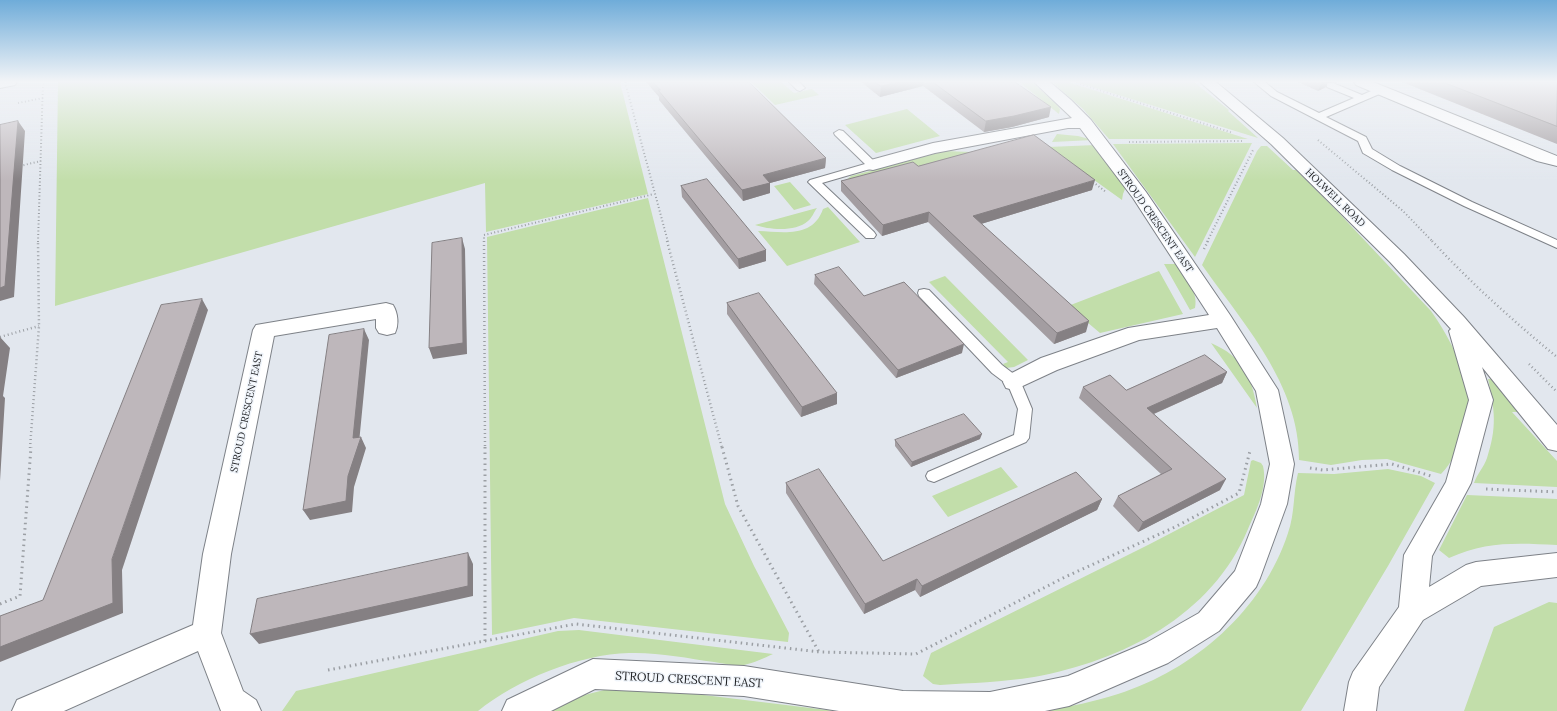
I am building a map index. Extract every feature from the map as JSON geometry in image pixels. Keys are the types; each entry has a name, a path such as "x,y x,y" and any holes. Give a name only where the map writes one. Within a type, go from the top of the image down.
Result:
{"street":[{"name":"STROUD CRESCENT EAST","path":"518,711 593,674 744,681 903,706 990,707 1069,691 1158,653 1209,622 1246,578 1274,504 1282,464 1266,390 1223,320 1140,196 1078,115"},
{"name":"HOLWELL ROAD","path":"1246,115 1277,141 1396,258 1457,322 1557,442"},
{"path":"1442,115 1536,154 1557,161"},
{"path":"873,165 933,148 1068,123 1085,123"},
{"name":"STROUD CRESCENT EAST","path":"245,711 232,701 206,633 217,554 264,330 386,310 386,328"},
{"path":"1014,382 1049,364 1136,334 1223,320"},
{"name":"HOLWELL ROAD","path":"1413,611 1418,555 1458,483 1481,400 1457,322"},
{"path":"1346,711 1413,611 1476,574 1557,565"},
{"path":"28,711 206,633"},
{"path":"1360,711 1364,682"}],"lane":[{"path":"1320,116 1362,138 1367,151 1396,168 1468,204 1557,244"},
{"path":"839,133 873,165"},
{"path":"870,235 814,182 873,165"},
{"path":"924,293 997,369 1014,382 1025,409 1021,438 934,476"}],"path":[{"path":"0,604 20,596 39,326 38,253 42,115"},
{"path":"634,115 738,506 820,652"},
{"path":"1176,115 1235,134"},
{"path":"1315,138 1403,211 1464,275 1514,322 1557,358"},
{"path":"1183,261 1199,259 1254,148"},
{"path":"14,168 41,161"},
{"path":"484,642 484,235 654,194"},
{"path":"0,337 39,326"},
{"path":"1249,454 1282,464 1323,470 1392,464 1475,488 1557,492"},
{"path":"328,670 576,624 820,652 916,654 1065,577 1175,527 1239,493"}],"green space":[{"path":"58,115 628,115 648,194 486,232 485,183 55,306"},
{"path":"883,115 915,115 940,136 876,153 845,125"},
{"path":"1088,115 1173,115 1248,139 1109,139"},
{"path":"1184,115 1233,115 1258,138"},
{"path":"1057,134 1078,136 1093,140 1052,142"},
{"path":"1252,143 1195,257 1113,144"},
{"path":"1096,145 1125,189 1122,200 1048,147"},
{"path":"1261,146 1267,146 1293,170 1296,170 1337,211 1431,311 1445,333 1458,359 1467,387 1469,400 1468,416 1459,445 1454,456 1441,474 1387,459 1362,460 1331,465 1299,460 1297,432 1290,406 1279,380 1251,332 1202,265 1257,151"},
{"path":"945,151 971,152 974,155 845,186 846,180 851,176"},
{"path":"790,182 811,205 794,210 774,186"},
{"path":"648,198 725,504 754,566 789,633 788,642 574,618 492,635 487,237"},
{"path":"828,207 860,242 787,266 758,231 787,232 805,229 812,225 823,209"},
{"path":"817,208 809,220 803,225 797,227 775,229 755,225"},
{"path":"1164,264 1175,264 1190,284 1195,296 1195,308 1190,310"},
{"path":"1159,271 1183,314 1100,333 1068,306"},
{"path":"945,276 1028,360 1014,367 1006,368 1003,364 1008,362 929,282"},
{"path":"1211,343 1231,354 1244,368 1252,386 1257,408"},
{"path":"1488,379 1492,379 1524,412 1512,412 1557,461 1557,487 1474,483 1486,461 1494,428 1492,400"},
{"path":"1253,460 1261,463 1263,466 1263,490 1258,507 1232,560 1212,587 1188,610 1160,630 1131,646 1100,659 1067,670 1034,677 940,685 933,684 923,676 931,653 1148,545 1244,495 1251,461"},
{"path":"1001,467 1018,487 948,517 932,496"},
{"path":"1388,469 1421,476 1435,483 1388,566 1301,711 1047,711 1109,697 1146,683 1173,670 1199,653 1222,633 1243,611 1262,587 1277,561 1290,526 1298,473 1334,474"},
{"path":"1467,495 1557,499 1557,545 1502,544 1463,552 1449,558 1439,550"},
{"path":"1549,602 1557,603 1557,711 1464,711 1494,627"},
{"path":"579,630 773,654 755,662 741,665 650,653 629,653 590,658 549,671 530,679 493,700 478,711 282,711 296,691 558,631"},
{"path":"608,689 671,691 835,711 540,711 565,700"}],"building":[{"path":"679,115 783,115 826,158 763,175 770,183 742,190"},
{"path":"978,115 1017,115 1014,116 986,121"},
{"path":"1529,115 1557,115 1557,126"},
{"path":"18,121 5,286 0,288 0,125"},
{"path":"1034,135 1095,180 973,216 1089,321 1057,333 929,212 883,225 841,181 913,162 918,166"},
{"path":"707,179 766,250 738,259 681,186"},
{"path":"462,238 463,343 429,348 432,243"},
{"path":"839,267 864,296 904,282 964,344 898,370 815,275"},
{"path":"759,293 837,393 802,407 727,303"},
{"path":"202,299 112,559 113,603 0,647 0,616 43,600 161,305"},
{"path":"364,329 353,438 361,437 348,476 346,501 303,510 329,335"},
{"path":"1205,355 1227,372 1147,408 1226,479 1143,522 1118,496 1172,469 1083,387 1110,375 1126,390"},
{"path":"964,414 982,434 912,462 895,440"},
{"path":"819,469 883,561 1076,472 1102,499 922,586 917,579 865,604 786,483"},
{"path":"468,553 468,586 250,634 257,599"}]}
